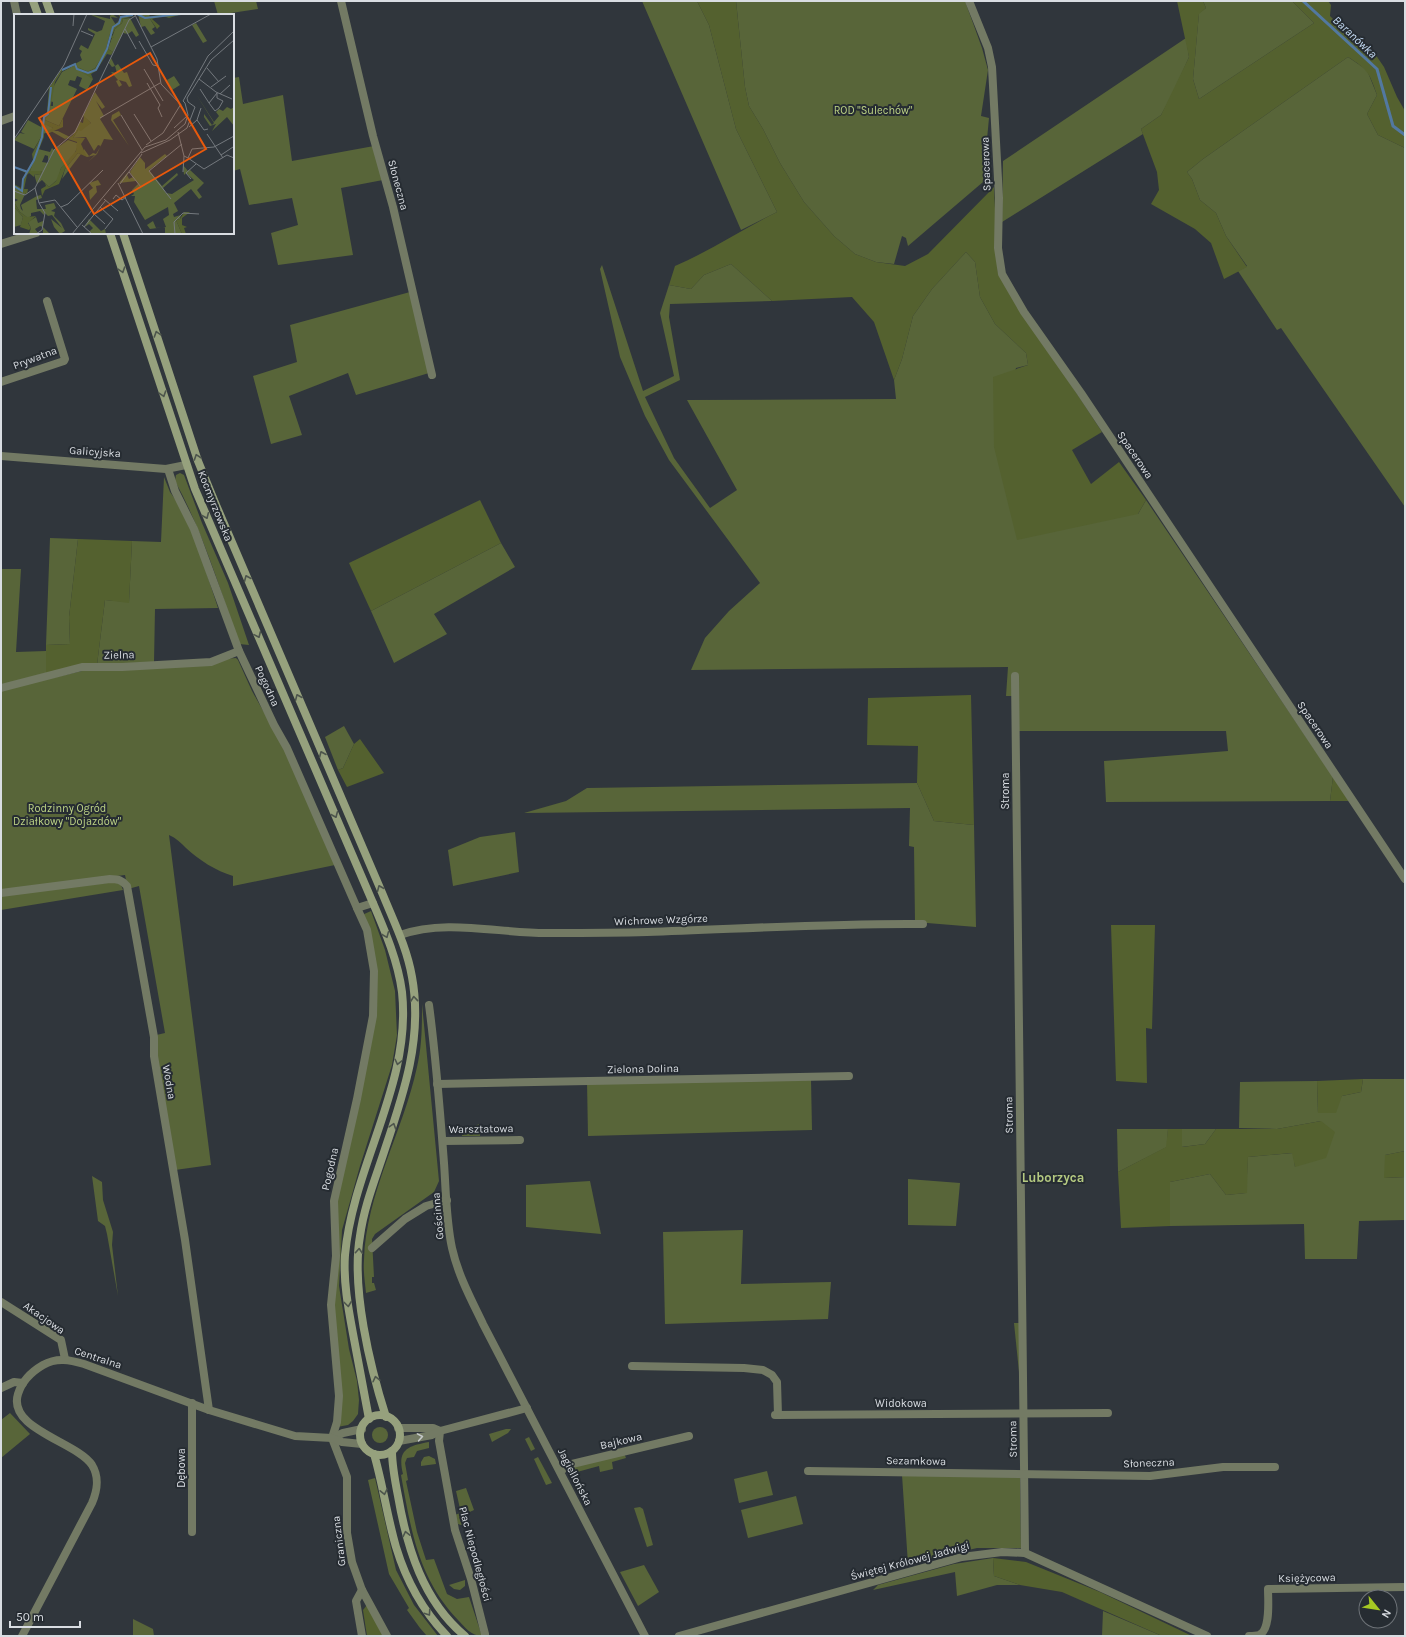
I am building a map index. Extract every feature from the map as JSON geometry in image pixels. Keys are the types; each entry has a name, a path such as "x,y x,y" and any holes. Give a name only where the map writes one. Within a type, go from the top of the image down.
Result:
{"main road":[{"path":"33,1 38,14"},
{"path":"46,1 51,14"},
{"name":"Kocmyrzowska","path":"110,234 186,465 211,528 373,903 397,968 403,1010 401,1053 395,1078 350,1218 345,1257 345,1276 349,1311 369,1419"},
{"name":"Kocmyrzowska","path":"123,234 208,485 400,935 412,978 416,1012 411,1063 404,1090 368,1201 360,1236 358,1265 360,1298 367,1340 379,1395 386,1417"},
{"path":"379,1416 386,1417 394,1422 398,1428 398,1441 392,1451 385,1454 374,1454 367,1450 362,1444 360,1437 362,1429 369,1419 379,1416"},
{"path":"392,1451 394,1471 407,1540 418,1571 432,1598 445,1616 465,1636"},
{"path":"374,1454 396,1546 405,1572 417,1597 434,1622 447,1636"}],"street":[{"path":"14,1 17,14"},
{"name":"Słoneczna","path":"341,1 361,78 373,136 393,207 432,374"},
{"name":"Spacerowa","path":"969,1 988,48 992,67 999,198 998,248 1002,274 1024,312 1081,393 1405,879"},
{"path":"1,121 14,116"},
{"path":"1,244 33,234"},
{"name":"Prywatna","path":"1,382 64,361 65,359 47,301"},
{"name":"Galicyjska","path":"1,456 168,469 186,465"},
{"name":"Pogodna","path":"168,469 175,491 194,529 239,651 274,725 287,748 356,908 367,930 374,971 373,1016 357,1099 334,1200 336,1256 331,1305 339,1396 337,1422 332,1438"},
{"name":"Zielna","path":"1,688 82,667 122,667 211,662 239,651"},
{"name":"Stroma","path":"1015,676 1025,1553"},
{"name":"Wodna","path":"1,893 110,879 119,879 126,886 154,1037 154,1056 186,1240 210,1410"},
{"path":"356,908 373,903"},
{"name":"Wichrowe Wzgórze","path":"400,935 412,931 451,926 544,933 646,932 854,924 923,924"},
{"name":"Gościnna","path":"429,1005 452,1246 462,1280 527,1408"},
{"name":"Zielona Dolina","path":"437,1084 849,1076"},
{"name":"Warsztatowa","path":"442,1141 520,1140"},
{"path":"372,1248 405,1219 426,1206 447,1200"},
{"name":"Akacjowa","path":"1,1302 61,1340 65,1359"},
{"name":"Centralna","path":"22,1383 32,1372 47,1363 65,1359 84,1364 210,1410 295,1436 332,1438 342,1442 362,1444"},
{"name":"Widokowa","path":"632,1366 744,1368 763,1370 772,1375 777,1382 776,1415 1108,1413"},
{"path":"1,1388 14,1382 22,1383 17,1398 17,1406 20,1413 39,1431 85,1457 93,1467 97,1480 96,1494 92,1503 22,1636"},
{"name":"Dębowa","path":"192,1403 192,1532"},
{"path":"398,1441 432,1435 440,1431 527,1408"},
{"name":"Jagiellońska","path":"527,1408 645,1636"},
{"path":"398,1428 434,1428 440,1431"},
{"name":"Centralna","path":"332,1438 343,1433 362,1429"},
{"name":"Plac Niepodległości","path":"440,1431 439,1441 455,1530 471,1579 485,1634"},
{"name":"Bajkowa","path":"560,1471 572,1464 689,1436"},
{"name":"Graniczna","path":"332,1438 347,1477 347,1533 352,1562 362,1590 387,1636"},
{"name":"Słoneczna","path":"1024,1473 1150,1476 1223,1467 1275,1467"},
{"name":"Sezamkowa","path":"808,1470 1024,1473"},
{"name":"Świętej Królowej Jadwigi","path":"679,1636 962,1557 1002,1552 1025,1553 1207,1636"},
{"name":"Księżycowa","path":"1249,1636 1258,1635 1263,1632 1265,1628 1267,1622 1268,1589 1405,1587"},
{"path":"362,1590 356,1601 362,1636"}],"green space":[{"path":"214,1 256,1 258,9 225,14 218,14"},
{"path":"642,1 697,1 709,25 736,129 777,212 741,230"},
{"path":"697,1 736,1 745,87 749,106 763,129 780,163 804,202 834,236 855,254 876,262 905,266 928,254 994,187 998,273 1102,432 1072,450 1091,484 1119,462 1146,500 1138,514 1017,540 994,447 993,377 1028,365 1026,353 995,324 980,297 975,262 966,252 932,289 913,316 902,359 894,380 874,322 852,297 772,301 731,264 704,275 691,289 669,285 675,266 701,254 777,212 736,129 709,25"},
{"name":"ROD \"Sulechów\"","path":"736,1 965,1 982,48 988,70 981,116 989,118 983,182 908,246 906,238 902,236 894,264 876,262 855,254 834,236 804,202 780,163 763,129 749,106 745,87"},
{"path":"1177,1 1203,1 1206,8 1199,14 1193,79 1199,99 1314,23 1292,1 1328,1 1331,5 1330,16 1347,33 1373,51 1384,67 1405,111 1405,148 1378,135 1367,114 1377,95 1370,76 1360,65 1348,57 1203,159 1187,172 1192,179 1200,200 1216,213 1226,236 1247,267 1224,279 1211,243 1195,229 1151,204 1159,190 1157,172 1141,129 1161,115 1189,57"},
{"path":"1203,1 1292,1 1314,23 1199,99 1193,79 1199,13 1206,8"},
{"path":"1186,38 1189,57 1173,93 1161,115 1141,129 1143,134 1002,222 1003,161"},
{"path":"1348,57 1367,70 1377,95 1367,114 1378,135 1405,148 1405,507 1281,328 1277,330 1238,271 1247,266 1226,236 1216,213 1200,200 1192,179 1187,172 1203,159"},
{"path":"239,77 243,104 283,95 292,161 374,146 383,180 341,188 353,255 278,265 271,233 298,225 292,198 249,205 240,169 234,171 234,78"},
{"path":"966,252 975,262 980,297 995,324 1026,353 1028,365 1016,368 994,447 1138,514 1146,500 1333,777 1330,801 1106,802 1104,761 1228,751 1226,731 1014,731 1014,696 1006,696 1008,667 691,670 705,638 729,611 760,583 669,460 645,416 620,357 600,269 602,265 643,391 674,376 660,313 669,285 691,289 704,275 731,264 772,301 670,304 669,317 680,380 645,397 674,458 710,508 737,490 687,400 896,399 894,380 902,359 913,316 932,289"},
{"path":"410,292 429,373 356,395 348,373 289,396 302,435 271,444 253,376 297,362 290,325"},
{"path":"180,473 184,475 202,523 228,583 249,645 239,644 203,540 175,481 176,475"},
{"path":"164,477 170,492 180,506 192,529 218,608 155,609 154,662 97,665 105,600 129,602 132,541 161,542"},
{"path":"480,500 501,543 371,611 349,563"},
{"path":"50,538 78,539 69,617 70,644 46,645"},
{"path":"78,539 132,541 129,603 105,600 97,665 46,673 46,645 70,644 69,617"},
{"path":"501,543 515,567 434,614 447,634 394,663 371,611"},
{"path":"1,569 21,569 16,652 46,651 46,673 1,685"},
{"name":"Rodzinny Ogród Działkowy \"Dojazdów\"","path":"236,658 252,691 284,748 335,865 233,886 233,876 208,865 169,835 211,1165 175,1170 152,1036 165,1033 139,886 128,889 125,875 1,890 1,690 82,671"},
{"path":"971,695 974,825 934,821 917,783 918,746 867,745 868,698"},
{"path":"344,726 354,744 343,768 338,770 325,737"},
{"path":"360,739 384,773 347,787 338,770 343,768 354,744"},
{"path":"1333,777 1349,801 1330,801"},
{"path":"917,783 934,821 974,825 976,927 915,922 914,847 909,846 910,808 524,813 566,801 587,788"},
{"path":"515,832 519,872 453,886 448,850 480,837"},
{"path":"115,882 121,885 123,890 1,910 1,895"},
{"path":"371,911 385,950 395,991 397,1035 392,1065 360,1166 342,1230 339,1286 349,1349 357,1381 359,1400 358,1414 353,1421 348,1425 337,1427 333,1306 336,1200 361,1085 376,970 362,915"},
{"path":"1111,925 1155,925 1152,1029 1146,1028 1147,1083 1116,1081"},
{"path":"422,1004 439,1181 434,1192 375,1234 372,1239 374,1277 372,1277 372,1283 374,1283 376,1290 366,1293 364,1264 366,1235 378,1187 411,1091 419,1059 422,1028"},
{"path":"1363,1079 1405,1079 1405,1151 1385,1155 1385,1178 1405,1177 1405,1220 1359,1221 1357,1259 1305,1259 1304,1224 1170,1226 1170,1182 1210,1174 1226,1195 1246,1193 1248,1157 1293,1153 1295,1167 1321,1121 1277,1129 1239,1128 1240,1082 1317,1081 1318,1113 1342,1096 1361,1092"},
{"path":"1363,1079 1361,1092 1342,1096 1336,1113 1318,1113 1317,1081"},
{"path":"811,1080 812,1130 588,1136 587,1081"},
{"path":"1321,1121 1335,1132 1326,1158 1295,1167 1292,1153 1248,1157 1247,1193 1226,1195 1210,1174 1170,1182 1170,1226 1121,1228 1118,1172 1166,1147 1168,1129 1182,1129 1182,1147 1205,1144 1216,1129 1277,1129"},
{"path":"479,1124 480,1136 462,1136 462,1133"},
{"path":"1117,1129 1168,1129 1167,1147 1118,1172"},
{"path":"1182,1129 1216,1129 1205,1144 1181,1147"},
{"path":"1405,1151 1405,1177 1384,1178 1385,1155"},
{"path":"92,1176 102,1182 103,1200 113,1232 112,1245 118,1296 105,1226 98,1221"},
{"path":"908,1179 960,1183 956,1226 908,1225"},
{"path":"590,1181 601,1234 526,1227 526,1185"},
{"path":"743,1230 741,1284 831,1282 828,1319 665,1324 663,1232"},
{"path":"1014,1323 1021,1323 1019,1372"},
{"path":"10,1413 30,1434 1,1458 1,1420"},
{"path":"377,1427 383,1427 388,1432 386,1441 383,1443 377,1443 372,1438 372,1432"},
{"path":"511,1429 508,1433 492,1442 489,1434"},
{"path":"529,1437 535,1449 531,1451 525,1439"},
{"path":"429,1442 429,1448 417,1451 414,1457 407,1458 405,1463 408,1480 406,1481 417,1532 426,1560 434,1559 447,1594 457,1599 469,1597 482,1636 478,1636 468,1631 444,1604 425,1570 413,1534 401,1475 403,1474 401,1459 406,1450 415,1445"},
{"path":"624,1453 626,1458 612,1462 613,1469 600,1472 599,1466 577,1472 578,1477 574,1478 570,1470 574,1466"},
{"path":"429,1456 435,1459 436,1464 421,1466 421,1462 424,1457"},
{"path":"538,1457 552,1483 546,1485 534,1459"},
{"path":"767,1471 773,1495 739,1503 734,1479"},
{"path":"902,1475 1020,1477 1021,1548 977,1548 908,1564"},
{"path":"375,1478 396,1570 414,1605 438,1636 427,1636 420,1628 407,1610 409,1608 389,1574 368,1480"},
{"path":"466,1488 474,1510 459,1517 461,1525 458,1524 454,1515 461,1513 456,1491"},
{"path":"796,1496 803,1524 748,1538 741,1510"},
{"path":"640,1507 643,1509 653,1545 647,1547 634,1508"},
{"path":"993,1558 994,1576 1020,1585 997,1585 957,1596 955,1572 873,1590 878,1585 954,1564"},
{"path":"993,1558 1026,1562 1100,1592 1192,1636 1162,1636 1062,1592 1020,1585 994,1576"},
{"path":"644,1565 659,1592 638,1606 620,1572"},
{"path":"465,1580 465,1586 460,1590 454,1589 449,1585"},
{"path":"367,1605 383,1636 367,1636 363,1610"},
{"path":"1103,1611 1162,1636 1102,1636"},
{"path":"133,1619 153,1629 154,1636 133,1636"}],"waterway":[{"name":"Baranówka","path":"1303,1 1377,69 1393,126 1405,135"}],"district":[{"name":"Luborzyca","path":"1053,1177"}]}
